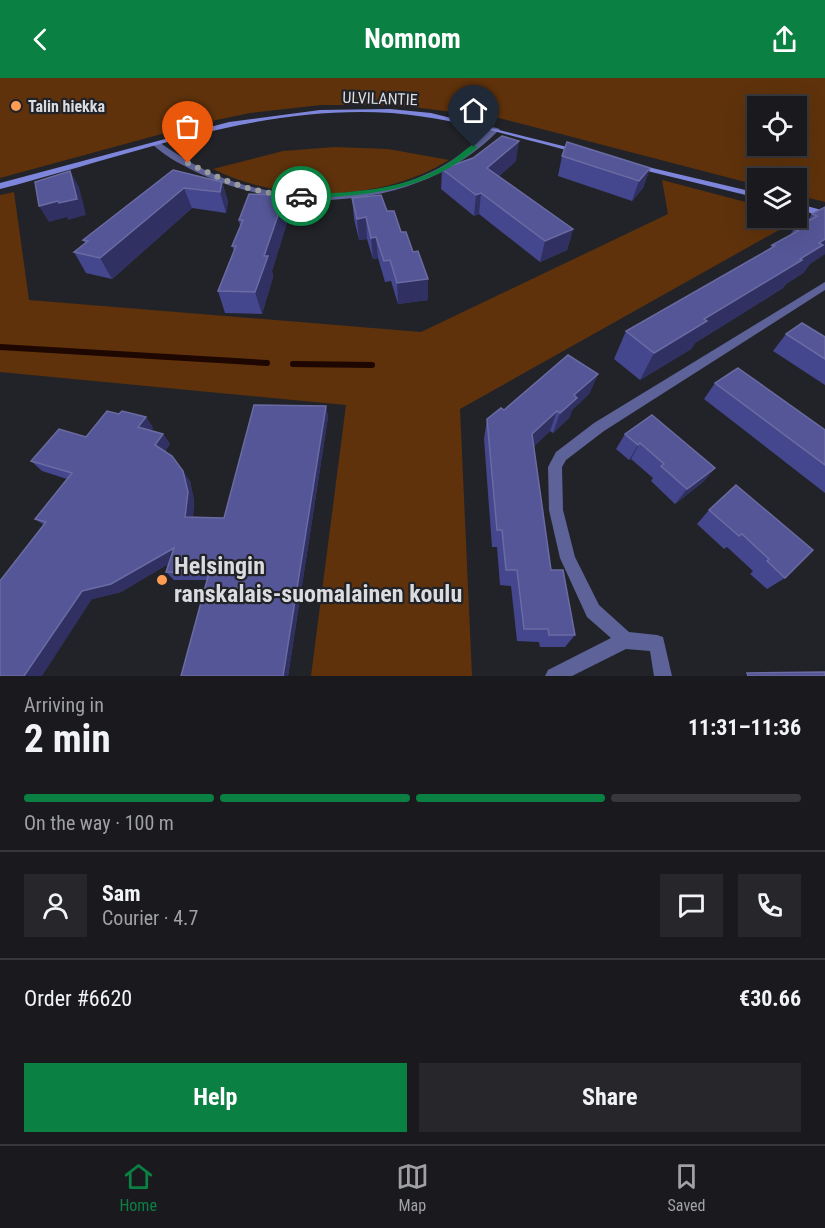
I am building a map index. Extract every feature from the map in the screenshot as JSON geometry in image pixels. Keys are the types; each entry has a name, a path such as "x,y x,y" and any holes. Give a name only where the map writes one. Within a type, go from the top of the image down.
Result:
{"street":[{"name":"ULVILANTIE","path":"0,186 254,119 339,111 411,113 496,129 587,153"},
{"path":"156,144 188,163 240,188 286,195 335,196 380,191 426,177 444,169 496,129"},
{"path":"621,162 747,193"},
{"path":"807,209 825,214"},
{"path":"625,640 593,611 568,558 556,510 555,467 561,456 599,427 825,285"},
{"path":"554,676 625,640 657,643 663,676"}],"shaded area":[{"path":"0,78 825,78 825,202 807,198 807,168 747,168 747,182 499,118 413,107 321,105 250,113 202,123 0,178"},
{"path":"335,147 388,149 449,160 422,174 393,184 363,191 332,193 301,193 270,188 240,180 213,169 283,151"},
{"path":"662,180 747,202 747,228 782,228 460,409 472,676 311,676 346,405 0,372 0,195 14,192 29,300 421,332 668,214"}],"building":[{"path":"502,136 519,141 487,168 573,229 545,241 481,193 476,195 442,169 473,158"},
{"path":"567,142 650,168 639,181 562,156"},
{"path":"173,170 222,182 220,192 184,188 100,258 74,252 88,241 83,240"},
{"path":"70,171 77,199 39,206 35,182"},
{"path":"249,194 285,195 264,256 268,256 255,292 218,291 236,246 232,246 243,220 239,220"},
{"path":"381,195 387,211 394,211 401,232 406,232 413,252 418,251 428,279 397,283 390,260 384,261 376,237 371,238 366,217 357,219 352,198"},
{"path":"825,207 825,239 819,243 823,245 704,319 707,321 654,353 626,331 775,246 772,245 798,231 794,229 807,228 807,222 817,216 812,214"},
{"path":"802,323 825,337 825,359 786,334"},
{"path":"568,355 598,374 574,395 577,398 560,413 557,411 532,434 551,570 563,570 575,635 549,635 548,629 524,629 517,570 506,570 502,530 497,530 487,419 501,408 504,410"},
{"path":"738,368 825,430 825,465 715,383"},
{"path":"254,405 326,406 283,676 181,676 209,573 166,572 174,548 111,584 82,591 24,676 0,676 0,581 46,522 35,519 72,473 31,461 59,429 86,437 107,411 119,414 122,411 146,417 138,427 163,434 155,445 172,456 183,471 188,492 185,517 224,518"},
{"path":"652,415 715,468 687,489 661,466 664,464 640,443 638,445 625,434"},
{"path":"736,485 813,550 785,578 767,561 769,559 742,534 739,536 709,510"},
{"path":"825,672 825,676 748,676 747,673"}],"waterway":[{"path":"0,347 267,363"},
{"path":"293,364 372,365"}],"way so far":[{"path":"188,163 240,188 264,193 301,196"}],"place":[{"name":"Talin hiekka","path":"16,106"},
{"name":"Helsingin ranskalais-suomalainen koulu","path":"162,580"}],"route":[{"path":"301,196 351,195 399,186 444,169 474,147"}]}
